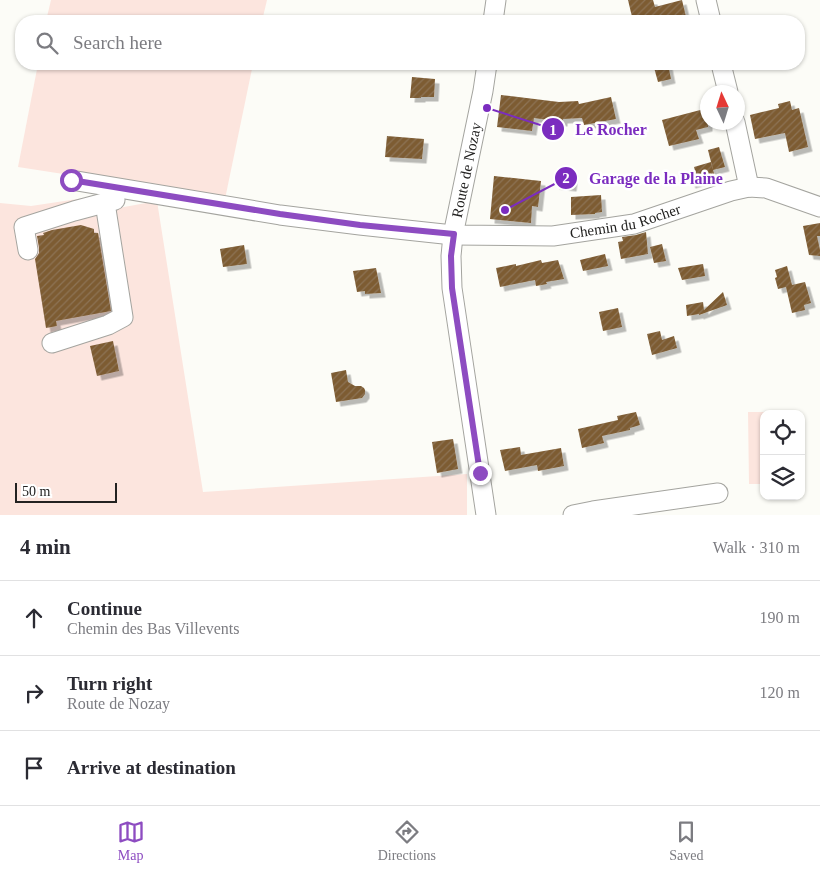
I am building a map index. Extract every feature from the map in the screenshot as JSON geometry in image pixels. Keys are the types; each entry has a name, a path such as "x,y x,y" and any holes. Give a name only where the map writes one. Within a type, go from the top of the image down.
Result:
{"street":[{"path":"494,15 496,0"},
{"path":"706,0 710,15"},
{"name":"Route de Nozay","path":"486,70 451,256 452,288 486,515"},
{"path":"722,70 726,85"},
{"path":"737,130 749,187"},
{"name":"Chemin du Rocher","path":"71,180 280,214 360,225 454,234 553,236 634,224 731,191 749,187 766,188 820,207"},
{"path":"28,250 24,227 74,211 146,192"},
{"path":"52,343 108,325 123,317 105,203"},
{"path":"573,515 593,510 718,493"}],"shaded area":[{"path":"51,0 267,0 263,15 47,15"},
{"path":"37,70 252,70 225,199 18,167"},
{"path":"111,194 113,209 157,201 203,492 467,474 467,515 0,515 0,203 31,206"},
{"path":"748,412 760,412 760,484 749,484"}],"building":[{"path":"628,0 653,0 655,7 682,0 686,15 632,15"},
{"path":"655,70 669,70 671,79 658,82"},
{"path":"412,77 435,79 434,97 410,98"},
{"path":"501,95 559,102 578,101 579,104 611,97 616,119 584,125 582,118 563,119 563,122 534,118 532,131 497,127"},
{"path":"790,101 792,110 799,108 808,147 789,152 785,133 755,139 750,115 779,108 778,104"},
{"path":"700,110 700,129 696,130 699,139 669,146 662,120"},
{"path":"387,136 424,139 422,159 385,157"},
{"path":"719,147 725,167 713,170 708,150"},
{"path":"711,162 715,177 691,184 688,173 695,171 694,167"},
{"path":"557,169 574,171 572,187 555,185"},
{"path":"494,176 541,181 538,207 532,206 531,223 490,219"},
{"path":"601,195 602,212 571,215 571,197"},
{"path":"820,223 820,236 817,236 820,256 809,255 803,226"},
{"path":"81,225 94,229 94,233 98,233 111,311 56,321 57,326 46,328 35,259 39,253 37,236 44,235 43,233 52,230"},
{"path":"646,232 648,254 621,259 618,242 623,241 622,237"},
{"path":"662,244 666,261 654,263 650,247"},
{"path":"244,245 247,264 223,267 220,249"},
{"path":"605,254 608,266 583,271 580,260"},
{"path":"541,260 542,263 558,260 564,279 536,286 535,280 500,287 496,268 516,264 516,266"},
{"path":"703,264 705,276 682,280 678,268"},
{"path":"787,266 792,285 805,282 811,303 804,305 805,310 792,313 786,287 778,289 775,270"},
{"path":"376,268 381,293 365,294 365,291 357,292 353,271"},
{"path":"723,292 727,305 699,315 687,316 686,305 703,302 704,310"},
{"path":"618,308 622,327 603,331 599,312"},
{"path":"660,331 662,340 674,336 677,348 652,355 647,334"},
{"path":"113,341 119,371 97,376 90,346"},
{"path":"346,370 348,382 364,388 365,394 362,398 336,402 331,373"},
{"path":"636,412 640,425 630,428 630,430 602,436 604,443 582,448 578,429 618,420 617,416"},
{"path":"453,439 458,469 437,473 432,442"},
{"path":"520,447 521,455 561,448 564,466 538,471 537,465 505,471 500,450"}],"place":[{"name":"Le Rocher","path":"487,108"},
{"name":"Garage de la Plaine","path":"505,210"}],"route":[{"path":"71,180 280,214 360,225 454,234 451,256 452,288 480,473"}]}
